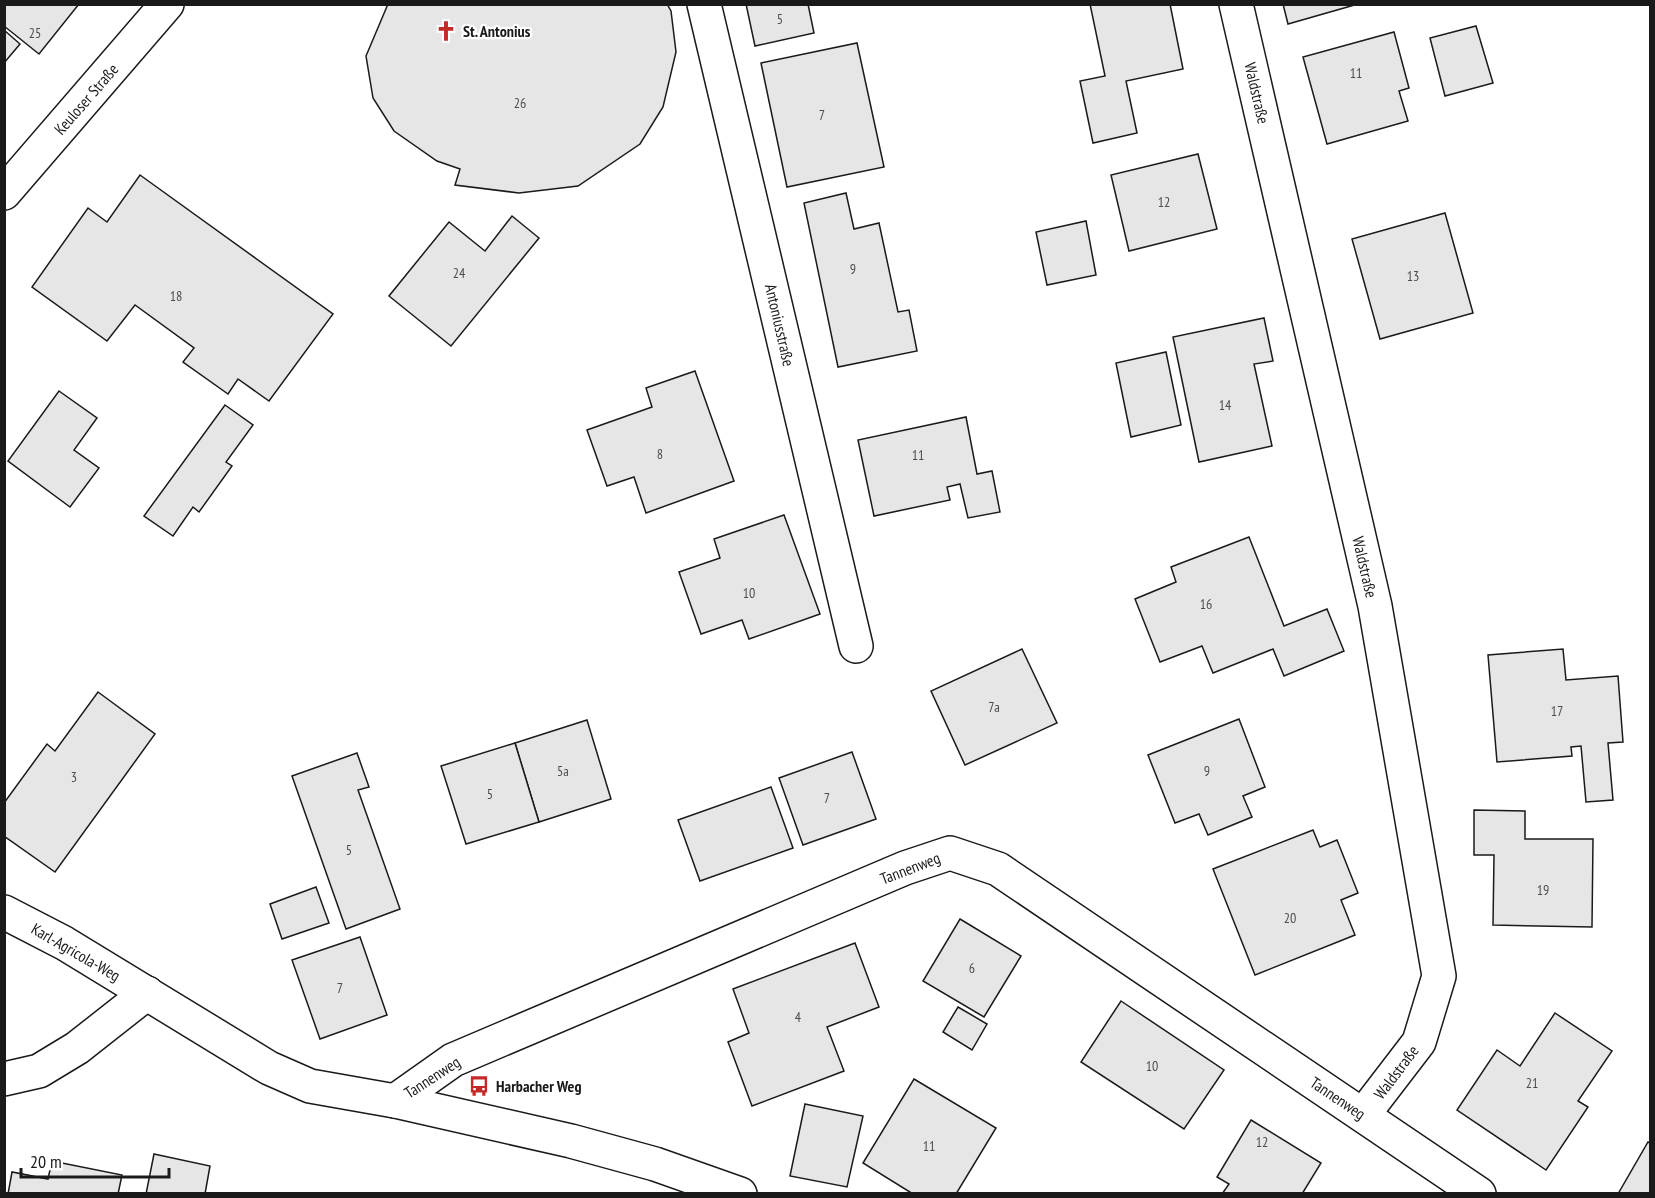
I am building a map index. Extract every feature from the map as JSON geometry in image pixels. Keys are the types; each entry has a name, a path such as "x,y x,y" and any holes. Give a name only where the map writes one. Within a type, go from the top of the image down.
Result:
{"street":[{"name":"Keuloser Straße","path":"4,193 167,4"},
{"name":"Antoniusstraße","path":"704,4 856,646"},
{"name":"Waldstraße","path":"1236,4 1375,606 1438,976 1419,1042 1363,1115"},
{"name":"Tannenweg","path":"395,1101 453,1060 905,868 950,853 998,868 1479,1194"},
{"name":"Karl-Agricola-Weg","path":"4,912 64,943 147,993"},
{"path":"4,1079 39,1071 77,1048 147,993 269,1068 310,1086 395,1101 634,1158 740,1194"}],"building":[{"path":"4,4 79,4 39,54 4,26"},
{"path":"388,4 667,4 671,11 676,52 663,107 640,144 578,186 519,193 455,185 460,169 437,161 394,131 373,98 366,56"},
{"path":"746,4 808,4 814,33 755,46"},
{"path":"1090,4 1170,4 1183,69 1126,81 1137,133 1093,143 1080,81 1105,76"},
{"path":"1283,4 1358,4 1288,24"},
{"path":"1476,26 1493,83 1445,96 1430,38"},
{"path":"4,30 20,44 4,63"},
{"path":"1394,32 1409,88 1399,91 1408,121 1327,144 1303,57"},
{"path":"857,43 884,167 787,187 761,63"},
{"path":"1198,154 1217,229 1129,251 1111,175"},
{"path":"140,175 333,314 269,401 238,379 228,394 183,362 194,348 135,305 107,341 32,287 88,208 107,222"},
{"path":"846,193 854,229 879,223 898,312 909,310 917,351 838,367 804,203"},
{"path":"1445,213 1473,313 1380,339 1352,239"},
{"path":"512,216 539,238 451,346 389,296 449,222 485,251"},
{"path":"1086,221 1096,275 1047,285 1036,232"},
{"path":"1264,318 1273,361 1254,364 1272,446 1199,462 1173,337"},
{"path":"1166,352 1181,425 1131,437 1116,363"},
{"path":"695,371 734,481 646,513 634,477 607,486 587,430 652,407 646,388"},
{"path":"59,391 97,418 74,450 99,468 70,507 8,461"},
{"path":"225,405 253,425 226,462 232,466 199,512 193,507 173,536 144,516"},
{"path":"966,417 977,474 992,471 1000,512 968,518 960,484 947,487 950,500 874,516 858,440"},
{"path":"784,515 820,614 749,639 742,620 701,634 679,572 720,558 714,539"},
{"path":"1249,537 1284,626 1327,609 1344,651 1284,676 1273,649 1213,673 1202,646 1160,662 1135,599 1176,582 1171,567"},
{"path":"1022,649 1057,723 965,765 931,691"},
{"path":"1563,649 1566,680 1618,676 1623,742 1608,743 1613,800 1586,802 1581,746 1571,747 1572,756 1497,762 1488,655"},
{"path":"98,692 155,734 55,872 4,836 4,803 47,744 55,751"},
{"path":"1239,719 1265,787 1243,796 1252,817 1208,835 1199,814 1175,823 1148,755"},
{"path":"587,720 611,799 539,822 515,743"},
{"path":"515,743 539,822 466,844 441,766"},
{"path":"852,752 876,819 803,845 779,778"},
{"path":"357,753 369,787 358,790 400,909 346,929 292,776"},
{"path":"771,787 793,848 700,881 678,820"},
{"path":"1474,810 1525,811 1525,839 1593,839 1592,927 1493,925 1494,855 1474,855"},
{"path":"1313,830 1320,847 1337,840 1358,893 1341,900 1355,935 1255,975 1213,869"},
{"path":"316,887 329,923 282,939 270,904"},
{"path":"960,919 1021,956 984,1017 923,981"},
{"path":"360,937 387,1015 320,1039 292,960"},
{"path":"855,943 879,1007 827,1027 844,1071 752,1106 728,1042 749,1033 733,989"},
{"path":"1121,1001 1224,1070 1184,1129 1081,1062"},
{"path":"958,1007 987,1024 972,1050 943,1032"},
{"path":"1555,1013 1612,1051 1578,1101 1588,1107 1546,1170 1457,1110 1497,1050 1520,1066"},
{"path":"914,1079 996,1128 956,1194 913,1194 863,1163"},
{"path":"805,1104 863,1116 847,1187 790,1176"},
{"path":"1251,1120 1321,1163 1302,1194 1222,1194 1229,1184 1217,1177"},
{"path":"1648,1142 1650,1143 1650,1194 1618,1194"},
{"path":"154,1154 210,1166 205,1194 146,1194"},
{"path":"52,1161 122,1175 118,1194 8,1194 12,1172 48,1179"}],"place":[{"name":"St. Antonius","path":"446,31"},
{"name":"Harbacher Weg","path":"479,1086"}]}
